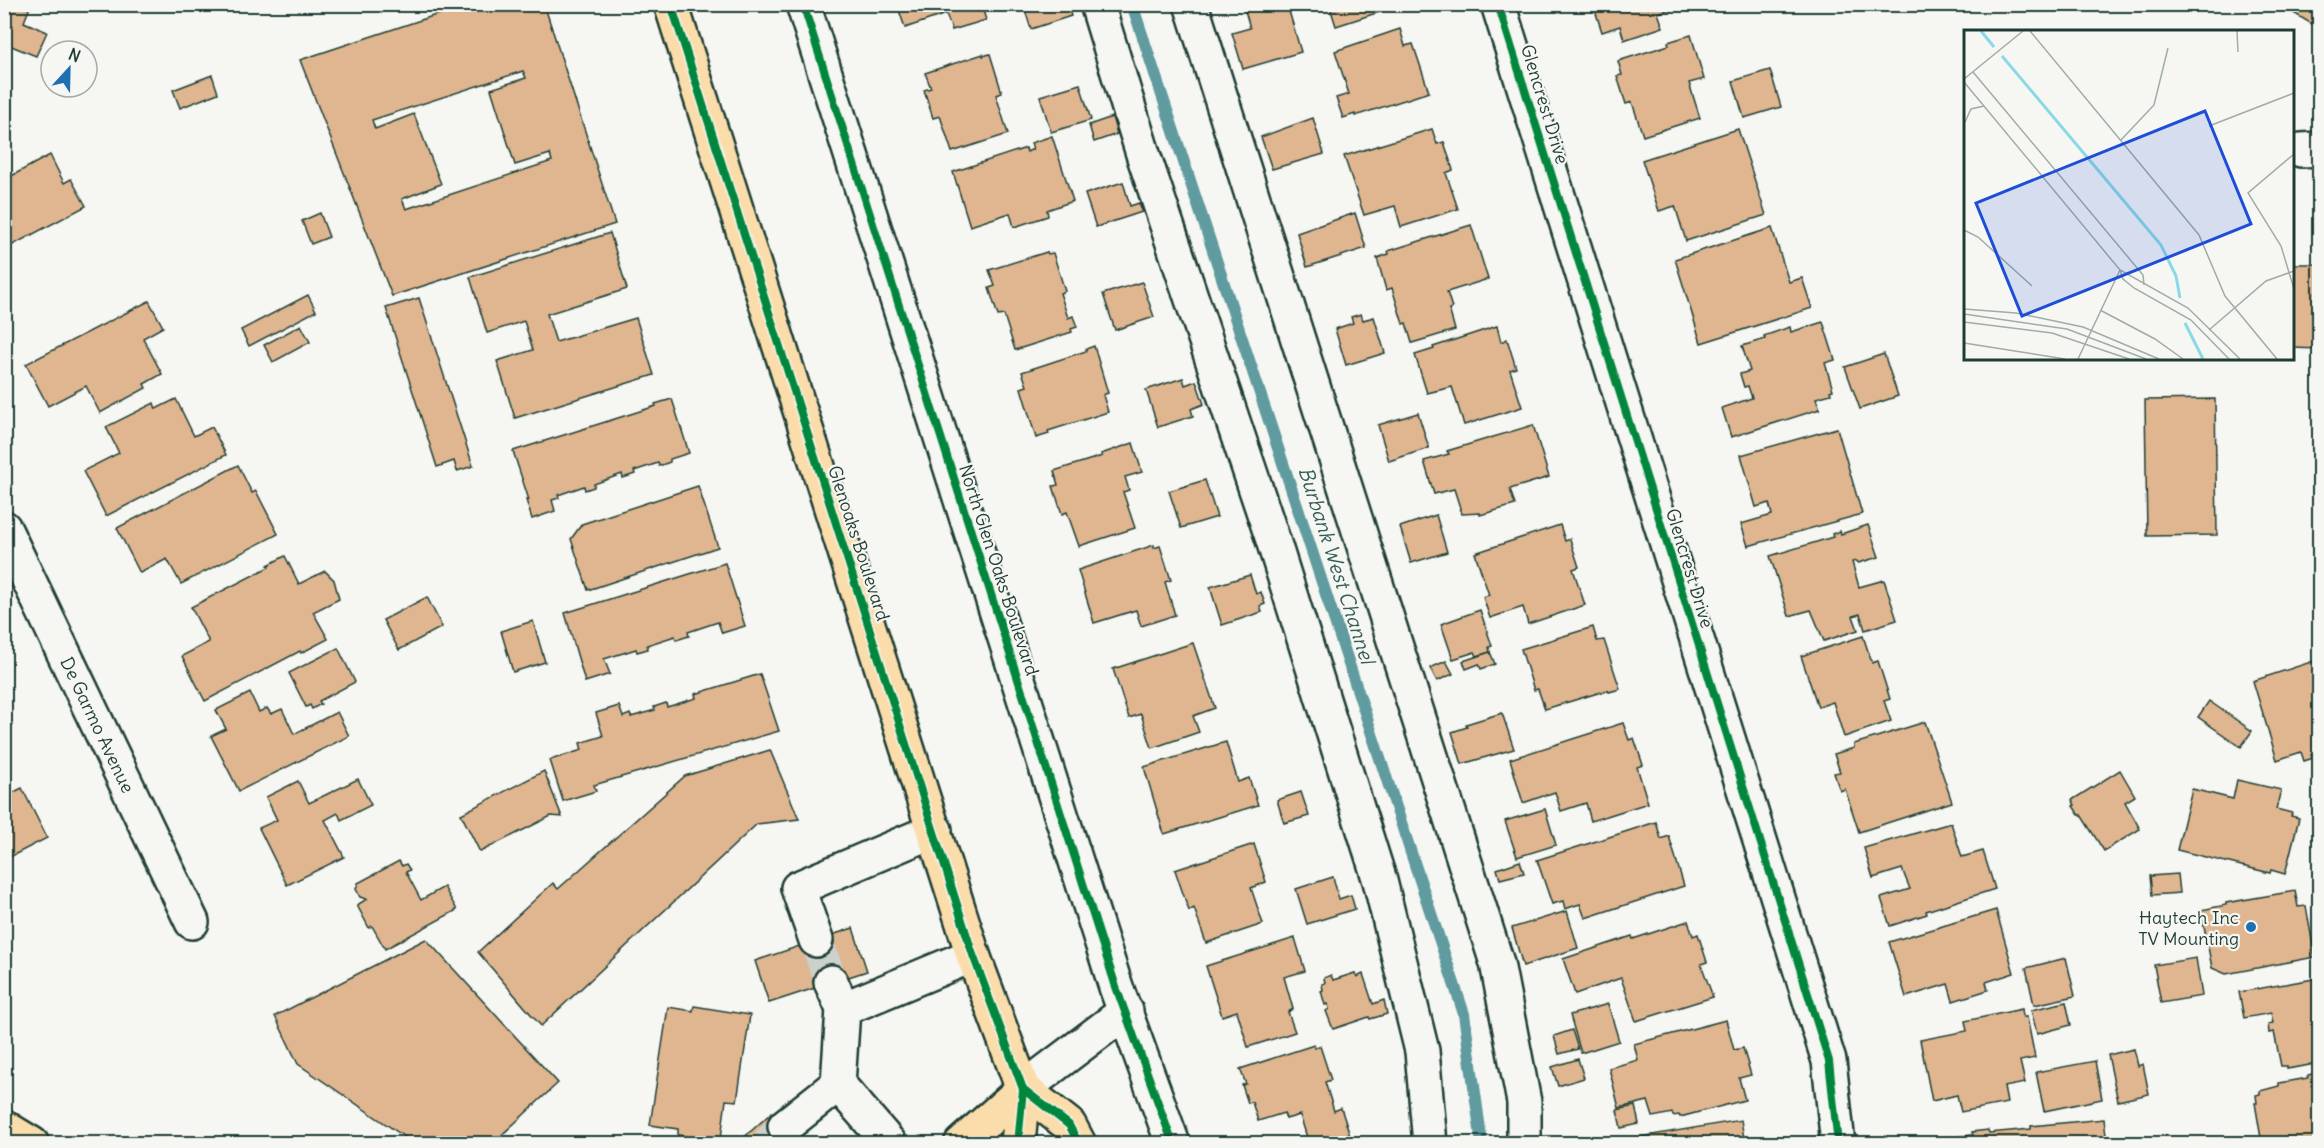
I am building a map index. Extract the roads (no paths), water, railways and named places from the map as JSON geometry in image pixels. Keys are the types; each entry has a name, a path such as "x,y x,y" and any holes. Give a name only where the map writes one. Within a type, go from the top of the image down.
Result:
{"main road":[{"name":"Glenoaks Boulevard","path":"671,4 973,955 1023,1089 1018,1143"},
{"path":"961,1143 1023,1089 1069,1125 1079,1143"},
{"path":"4,1126 32,1143"}],"street":[{"name":"North Glen Oaks Boulevard","path":"803,4 1116,987 1173,1143"},
{"path":"1097,4 1143,154 1273,540 1380,881 1422,1051 1430,1143"},
{"path":"1191,4 1497,963 1524,1102 1524,1143"},
{"name":"Glencrest Drive","path":"1498,4 1829,1061 1838,1143"},
{"name":"De Garmo Avenue","path":"4,528 192,922"},
{"path":"816,940 798,888 935,830"},
{"path":"890,1143 838,1084 837,996 973,955"},
{"path":"1023,1089 1126,1011"},
{"path":"785,1126 838,1084"}],"waterway":[{"name":"Burbank West Channel","path":"1132,4 1464,1014 1482,1144"}],"tunnel":[{"path":"816,940 831,982"},
{"path":"767,1144 785,1126"}],"place":[{"name":"Haytech Inc TV Mounting","path":"2251,927"}]}
